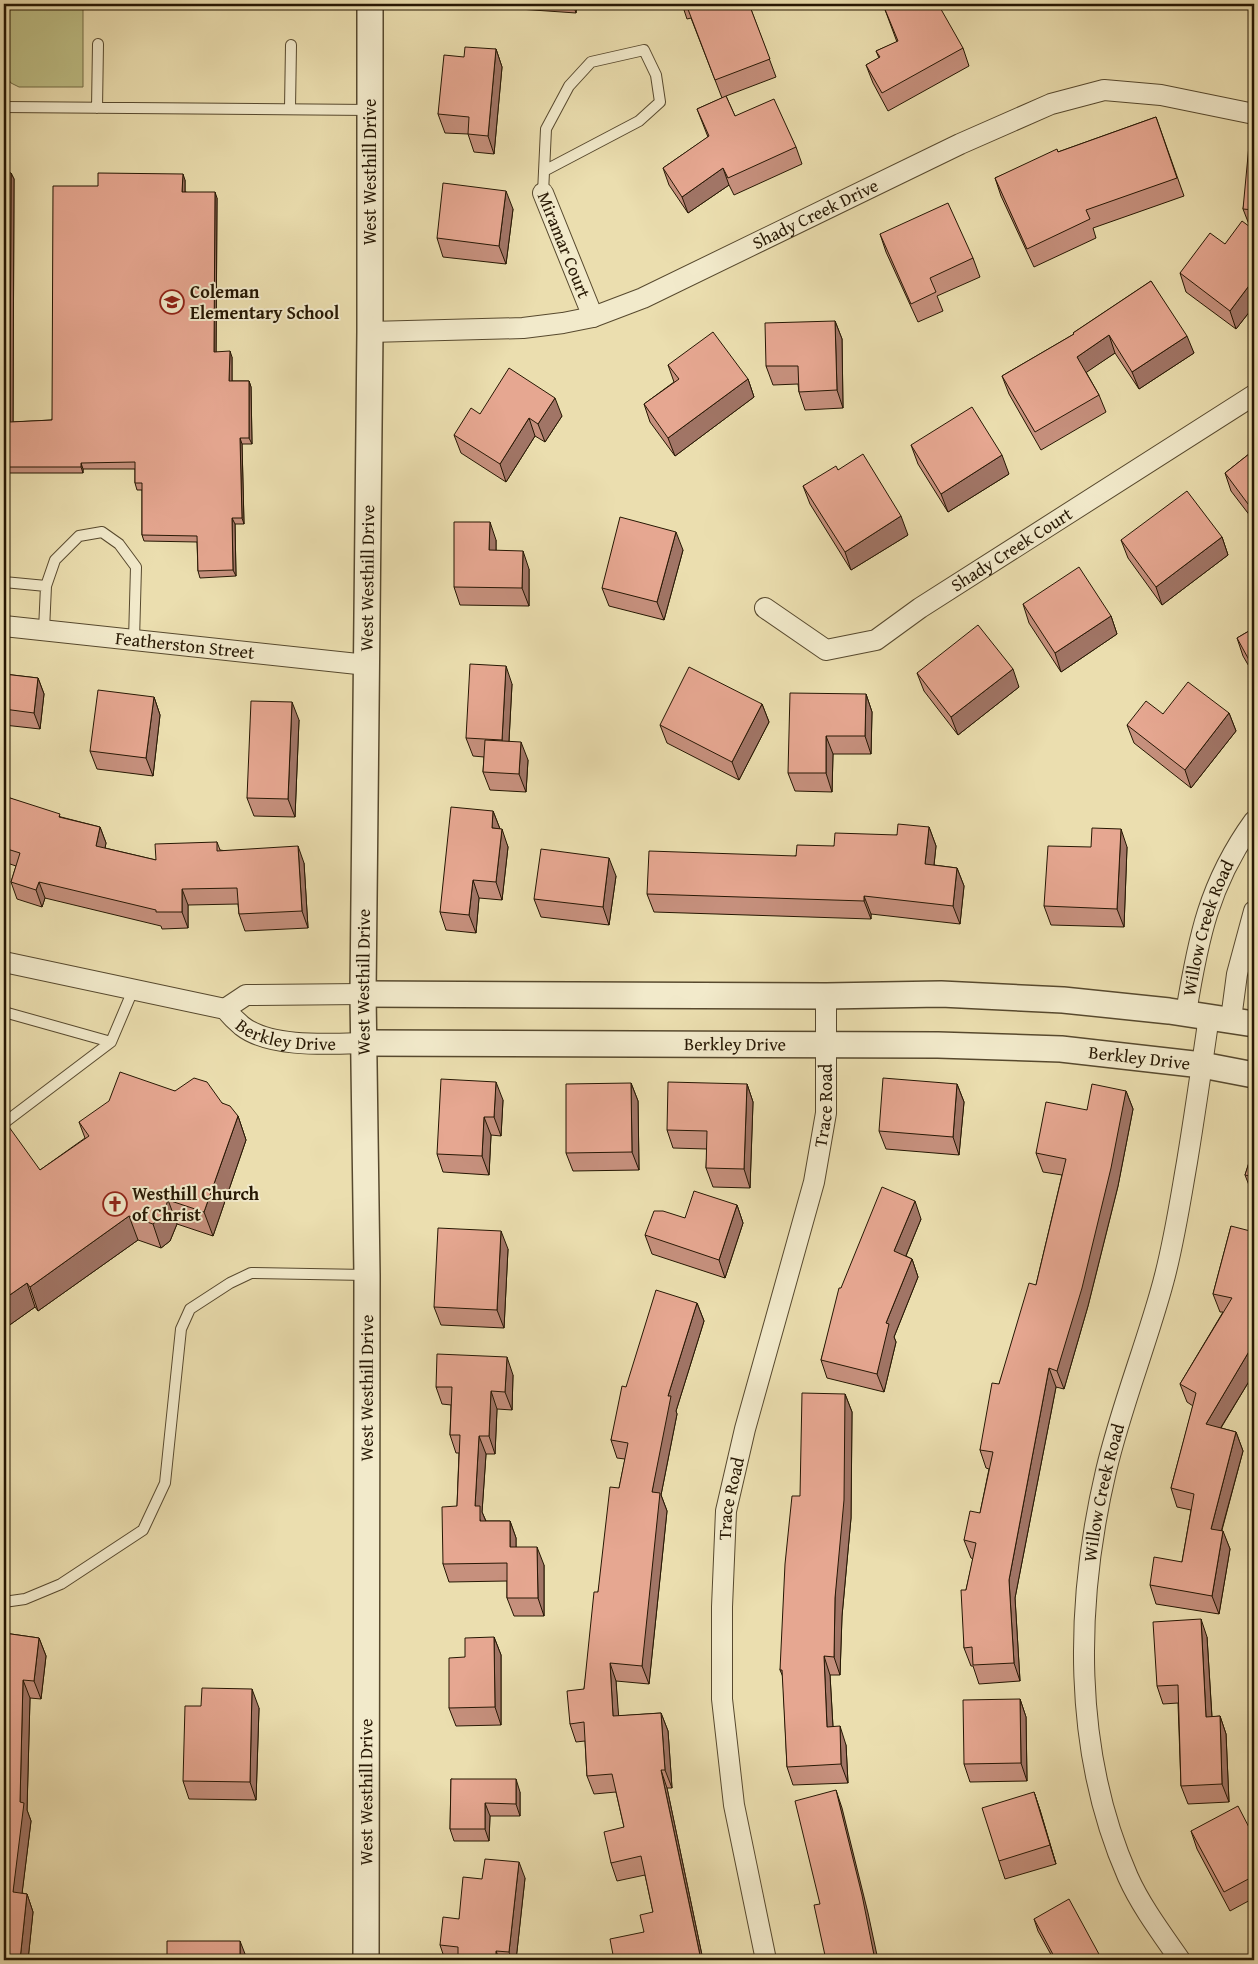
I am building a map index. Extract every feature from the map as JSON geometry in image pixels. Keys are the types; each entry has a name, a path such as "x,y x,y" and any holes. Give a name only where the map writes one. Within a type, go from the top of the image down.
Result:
{"street":[{"name":"West Westhill Drive","path":"366,1960 367,1275 364,994 370,332 370,4"},
{"name":"Shady Creek Drive","path":"370,332 523,328 592,317 643,298 960,144 1050,104 1104,90 1161,95 1254,114"},
{"name":"Miramar Court","path":"543,193 592,317"},
{"name":"Shady Creek Court","path":"765,608 826,650 876,640 920,608 1254,394"},
{"name":"Featherston Street","path":"4,626 367,665"},
{"name":"Willow Creek Road","path":"1220,1018 1200,932 1218,883 1236,845 1254,821"},
{"name":"Willow Creek Road","path":"1180,1960 1128,1878 1108,1822 1092,1762 1086,1695 1084,1639 1092,1542 1106,1470 1164,1281 1179,1210 1202,1066 1238,974 1254,911"},
{"name":"Berkley Drive","path":"4,962 225,1009 243,1027 271,1038 297,1044 827,1045 1061,1050 1202,1066 1254,1074"},
{"name":"Berkley Drive","path":"225,1009 246,995 826,996 941,994 1063,1000 1220,1018"},
{"name":"Trace Road","path":"766,1960 734,1805 722,1699 722,1607 726,1512 745,1428 814,1182 826,1113 826,996"}],"lane":[{"path":"97,108 98,44"},
{"path":"290,108 291,45"},
{"name":"Miramar Court","path":"543,193 544,171 546,129 569,86 591,62 644,50 656,76 660,102 639,121 544,171"},
{"path":"4,107 370,110"},
{"path":"44,630 46,586 55,560 79,536 102,532 120,544 136,567 134,640"},
{"path":"4,582 46,586"},
{"path":"4,1123 111,1042 133,990"},
{"path":"4,1012 111,1042"},
{"path":"4,1602 25,1600 61,1584 143,1530 166,1482 181,1329 190,1308 230,1283 252,1272 367,1275"}],"green space":[{"path":"4,4 83,4 83,87 19,87 11,83 4,73"}],"building":[{"path":"686,4 749,4 770,59 715,80"},
{"path":"891,4 938,4 963,48 882,93 866,65 880,57 876,51 898,41 884,7"},
{"path":"465,47 496,49 488,136 468,134 469,117 438,114 444,55 464,57"},
{"path":"726,96 735,116 774,99 796,147 728,178 723,168 682,197 663,168 709,136 697,109"},
{"path":"1156,117 1177,178 1086,210 1090,219 1027,249 995,178 1057,149 1058,152"},
{"path":"1249,145 1254,145 1254,210 1243,209"},
{"name":"Coleman Elementary School","path":"4,173 11,173 10,422 52,420 53,186 98,186 98,173 183,174 182,192 215,192 214,352 230,351 229,381 249,381 249,438 240,438 242,518 232,518 233,570 198,571 197,536 142,535 142,483 135,483 135,462 81,463 81,467 4,467"},
{"path":"443,183 506,191 499,246 437,238"},
{"path":"948,203 973,258 930,278 936,292 911,304 880,234"},
{"path":"1242,221 1254,230 1254,279 1230,311 1180,273 1210,233 1225,244"},
{"path":"1151,281 1187,336 1132,372 1109,335 1077,357 1099,395 1035,432 1002,376 1074,334"},
{"path":"835,321 837,390 799,392 798,366 766,366 765,323"},
{"path":"713,332 748,379 668,438 644,404 679,379 668,365"},
{"path":"509,368 555,398 538,424 529,418 500,464 454,435 471,408 480,414"},
{"path":"972,407 1002,455 941,494 911,445"},
{"path":"1254,450 1254,512 1225,473"},
{"path":"863,454 901,516 845,552 803,486 836,466 838,470"},
{"path":"1187,491 1222,537 1156,587 1121,540"},
{"path":"620,517 676,532 657,602 602,588"},
{"path":"454,522 490,522 489,550 523,551 522,588 454,587"},
{"path":"1079,567 1111,616 1055,653 1023,604"},
{"path":"978,625 1013,669 951,717 917,673"},
{"path":"1254,628 1254,669 1237,638"},
{"path":"470,664 506,666 502,740 466,738"},
{"path":"689,667 762,704 732,762 660,725"},
{"path":"4,674 38,678 34,713 4,709"},
{"path":"1188,682 1229,713 1185,770 1127,725 1146,701 1163,714"},
{"path":"98,690 154,697 146,758 90,751"},
{"path":"790,693 866,694 865,736 826,736 826,773 788,773"},
{"path":"251,701 292,702 288,799 247,798"},
{"path":"485,740 521,742 519,774 483,772"},
{"path":"4,796 60,814 59,817 100,827 96,846 156,860 155,844 217,842 217,851 298,846 302,911 239,914 237,888 182,889 182,912 156,912 156,910 39,882 36,890 11,882 20,853 4,848"},
{"path":"451,807 493,811 492,828 502,829 496,882 473,880 469,915 440,912"},
{"path":"898,824 929,827 925,864 957,868 953,906 864,896 864,901 647,894 649,851 796,856 797,845 834,846 835,833 897,835"},
{"path":"1092,828 1121,829 1117,909 1044,906 1048,846 1091,847"},
{"path":"541,849 609,858 603,907 534,899"},
{"name":"Westhill Church of Christ","path":"120,1072 175,1091 194,1078 207,1082 222,1103 230,1106 238,1116 204,1212 168,1200 162,1217 153,1224 129,1216 30,1287 27,1283 4,1299 4,1120 40,1170 89,1136 79,1122 109,1101"},
{"path":"883,1078 957,1084 953,1137 879,1131"},
{"path":"441,1079 496,1082 494,1117 484,1117 482,1156 437,1154"},
{"path":"668,1082 747,1084 744,1169 706,1168 707,1131 667,1130"},
{"path":"631,1083 632,1152 566,1153 566,1084"},
{"path":"1092,1084 1126,1091 1111,1168 1082,1288 1057,1371 1049,1368 1009,1580 1014,1663 973,1665 972,1647 964,1648 961,1590 966,1590 976,1543 964,1540 970,1511 980,1513 993,1452 980,1450 992,1383 999,1384 1029,1283 1036,1285 1066,1159 1036,1153 1046,1102 1087,1110"},
{"path":"1254,1147 1254,1177 1245,1175"},
{"path":"882,1187 915,1201 894,1251 912,1259 886,1323 889,1324 877,1374 821,1360 839,1288 841,1288"},
{"path":"694,1191 737,1205 719,1260 645,1235 654,1211 663,1211 685,1218"},
{"path":"1231,1226 1254,1232 1254,1343 1206,1424 1236,1432 1211,1529 1223,1531 1212,1596 1150,1585 1154,1557 1182,1562 1194,1494 1171,1488 1196,1393 1180,1384 1232,1298 1213,1294"},
{"path":"438,1228 501,1231 497,1310 434,1307"},
{"path":"656,1290 697,1303 668,1396 671,1396 652,1492 660,1493 642,1666 610,1663 613,1716 661,1713 665,1770 661,1770 701,1960 614,1960 610,1939 644,1932 640,1915 653,1912 641,1856 611,1863 604,1832 624,1827 612,1774 587,1776 584,1722 570,1724 567,1691 584,1689 594,1592 598,1592 610,1487 619,1488 628,1443 611,1440 622,1386 626,1387"},
{"path":"437,1354 507,1357 505,1392 491,1391 489,1436 479,1436 475,1506 480,1506 480,1521 510,1521 510,1547 537,1547 538,1598 507,1598 507,1563 443,1564 442,1507 457,1506 460,1435 450,1435 452,1387 436,1387"},
{"path":"802,1393 845,1394 844,1500 835,1598 834,1657 824,1656 827,1727 840,1726 841,1764 787,1767 782,1670 780,1670 785,1564 792,1496 800,1496"},
{"path":"1201,1619 1206,1717 1220,1716 1222,1784 1181,1786 1178,1685 1157,1686 1153,1622"},
{"path":"4,1633 39,1638 34,1681 23,1680 20,1802 24,1803 13,1892 27,1894 20,1960 4,1960"},
{"path":"494,1637 495,1707 449,1708 449,1658 465,1657 465,1638"},
{"path":"202,1688 252,1689 250,1782 183,1781 185,1706 201,1706"},
{"path":"1020,1699 1021,1763 964,1764 963,1700"},
{"path":"451,1779 516,1779 516,1804 485,1803 485,1829 450,1829"},
{"path":"836,1790 862,1895 875,1960 826,1960 814,1905 820,1904 795,1801"},
{"path":"1034,1792 1050,1845 999,1861 982,1808"},
{"path":"1238,1806 1254,1837 1254,1876 1224,1892 1191,1831"},
{"path":"485,1859 519,1862 509,1952 496,1951 496,1960 458,1960 458,1947 440,1945 443,1917 459,1919 463,1877 482,1879"},
{"path":"1069,1899 1100,1956 1092,1960 1056,1960 1034,1919"},
{"path":"167,1941 240,1941 240,1960 167,1960"}],"place":[{"name":"Coleman Elementary School","path":"172,302"},
{"name":"Westhill Church of Christ","path":"115,1204"}]}
